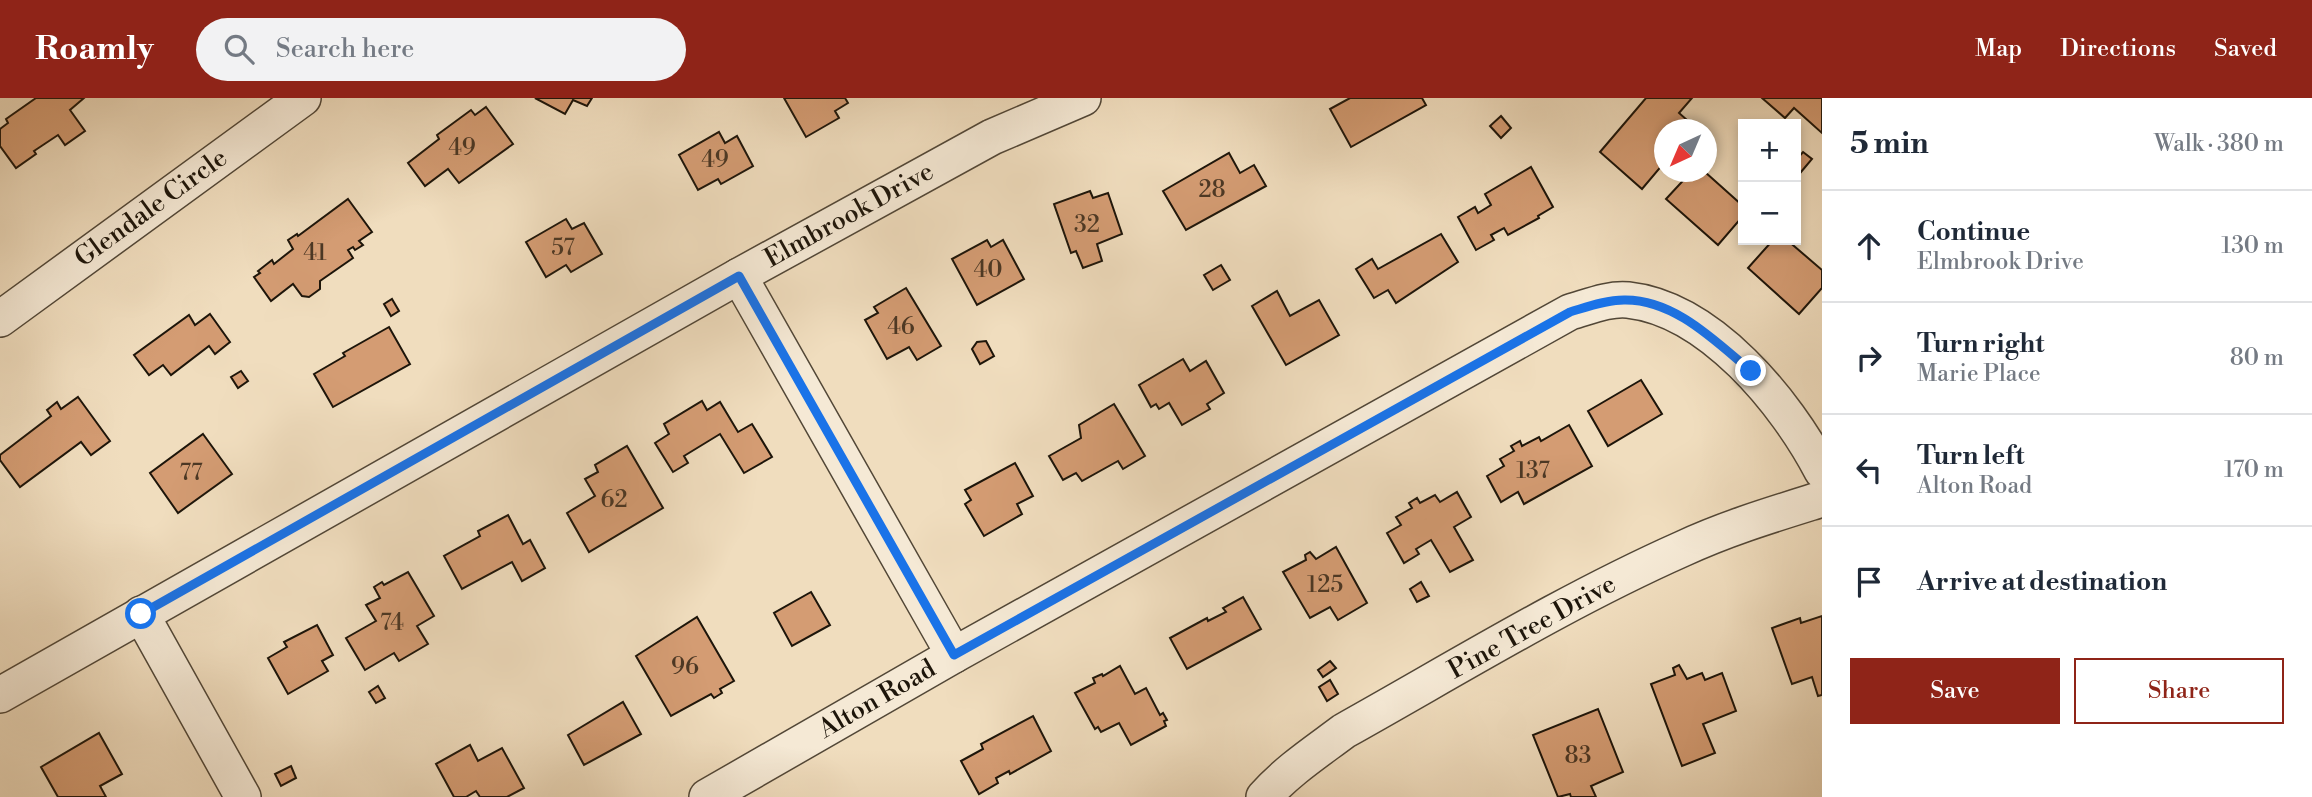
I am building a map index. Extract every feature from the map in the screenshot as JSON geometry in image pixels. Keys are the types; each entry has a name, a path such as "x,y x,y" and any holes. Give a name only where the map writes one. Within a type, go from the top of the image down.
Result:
{"street":[{"name":"Glendale Circle","path":"2,314 303,98"},
{"name":"Elmbrook Drive","path":"0,695 739,276 992,137 1083,98"},
{"path":"739,276 954,655"},
{"name":"Alton Road","path":"707,797 954,655 1570,312 1601,303 1625,300 1660,307 1710,337 1751,371 1780,404 1807,442 1822,471"},
{"name":"Pine Tree Drive","path":"1264,797 1300,764 1345,731 1605,586 1682,548 1742,524 1822,499"},
{"path":"141,614 243,797"}],"building":[{"path":"36,98 84,98 70,110 85,131 65,145 58,135 34,151 36,154 16,168 0,146 0,129 8,123 6,119"},
{"path":"535,98 592,98 587,106 573,100 565,114"},
{"path":"784,98 845,98 848,103 835,111 839,118 806,137"},
{"path":"1350,98 1422,98 1426,105 1351,147 1330,109"},
{"path":"1646,98 1692,98 1679,113 1686,119 1654,119 1654,175 1642,189 1600,152"},
{"path":"1762,98 1822,98 1822,133 1794,108 1785,118"},
{"path":"486,107 513,144 459,183 448,169 425,186 408,163 439,139 437,135 471,110 475,115"},
{"path":"1501,116 1511,128 1501,138 1490,126"},
{"path":"719,132 725,143 737,136 753,166 721,184 718,179 698,190 679,155"},
{"path":"1803,152 1812,159 1801,172"},
{"path":"1229,153 1240,173 1254,165 1266,186 1186,230 1163,191"},
{"path":"1531,167 1553,207 1508,235 1504,228 1491,235 1494,240 1476,250 1458,217 1475,207 1478,213 1491,205 1485,194"},
{"path":"1682,182 1716,182 1738,202 1738,222 1718,245 1666,199"},
{"path":"1090,191 1093,198 1108,193 1122,234 1097,244 1102,261 1083,268 1076,251 1071,253 1054,204"},
{"path":"348,199 372,232 359,241 363,245 355,250 353,247 348,250 353,258 320,281 320,289 309,297 302,296 293,284 271,301 254,277 260,273 258,271 272,260 274,264 293,249 288,240 297,234 298,236"},
{"path":"566,219 572,229 584,223 602,254 571,272 566,265 546,277 526,242"},
{"path":"1441,234 1458,262 1396,303 1388,290 1374,298 1356,269 1372,259 1378,269"},
{"path":"987,240 991,247 1003,240 1024,279 977,305 952,259"},
{"path":"1769,245 1793,245 1822,270 1822,288 1799,314 1748,268"},
{"path":"1221,265 1230,280 1213,290 1204,275"},
{"path":"906,288 941,346 917,360 909,347 887,359 865,320 878,313 874,307"},
{"path":"1277,291 1290,316 1319,300 1339,335 1286,365 1252,306"},
{"path":"392,299 399,311 391,316 384,304"},
{"path":"210,314 230,342 215,354 209,346 171,375 163,365 149,375 134,355 189,315 195,325"},
{"path":"389,327 410,364 333,407 314,374 345,356 343,353"},
{"path":"986,341 994,356 980,364 972,349 977,342"},
{"path":"1183,359 1190,371 1206,361 1224,393 1207,404 1210,409 1182,425 1169,403 1159,409 1156,404 1151,407 1139,385"},
{"path":"241,371 248,381 238,388 231,377"},
{"path":"1641,380 1662,414 1608,446 1588,411"},
{"path":"78,397 110,441 91,455 81,442 20,487 0,460 0,455 51,416 47,410 57,402 61,409"},
{"path":"702,401 707,410 720,402 738,432 752,424 772,457 744,473 720,434 684,456 688,463 673,472 655,443 669,434 664,424"},
{"path":"1114,404 1145,456 1123,469 1118,461 1082,481 1076,473 1063,480 1049,456 1081,438 1079,425"},
{"path":"1569,425 1592,466 1524,504 1518,492 1501,502 1487,476 1504,466 1500,459 1514,451 1511,446 1520,441 1522,446 1539,437 1541,441"},
{"path":"203,434 232,474 178,513 150,473"},
{"path":"627,446 663,508 589,552 567,513 595,496 585,479 598,472 595,465"},
{"path":"1015,463 1033,496 1017,504 1022,514 984,536 965,504 971,500 965,490"},
{"path":"1457,492 1471,517 1454,527 1473,560 1450,572 1431,540 1416,549 1419,554 1404,563 1387,533 1401,525 1396,517 1412,508 1409,503 1417,498 1420,503 1435,495 1440,502"},
{"path":"508,515 523,544 530,540 545,568 522,581 512,562 462,589 444,556 480,536 478,531"},
{"path":"1336,547 1367,603 1338,620 1330,607 1310,618 1283,572 1306,560 1305,555 1310,552 1316,559"},
{"path":"408,572 434,616 417,626 428,644 399,661 394,653 365,670 346,638 376,621 366,605 380,598 374,587 382,582 384,585"},
{"path":"1421,582 1429,596 1417,602 1410,589"},
{"path":"811,592 830,625 792,646 774,613"},
{"path":"1243,597 1261,629 1187,669 1170,638 1207,618 1208,621 1226,612 1223,608"},
{"path":"1822,616 1822,695 1818,696 1812,677 1792,684 1772,628 1800,618 1801,623"},
{"path":"697,617 734,681 720,689 722,693 714,698 711,694 671,716 636,656"},
{"path":"317,625 333,655 322,661 328,671 288,694 268,658 287,647 284,642"},
{"path":"1330,661 1336,668 1323,677 1318,670"},
{"path":"1679,665 1687,679 1702,673 1705,680 1722,673 1736,711 1703,724 1715,753 1682,766 1651,684 1675,675 1673,668"},
{"path":"1120,666 1135,694 1146,688 1160,715 1163,713 1167,720 1164,721 1166,726 1131,745 1119,723 1101,732 1098,727 1095,729 1075,693 1095,683 1093,678 1102,674 1103,676"},
{"path":"1330,680 1338,694 1327,701 1319,687"},
{"path":"378,686 385,698 376,703 369,692"},
{"path":"623,702 641,734 584,765 568,735"},
{"path":"1598,709 1623,772 1591,786 1596,797 1571,797 1570,794 1558,797 1533,735"},
{"path":"1033,716 1051,751 1010,774 1009,771 996,778 998,783 979,794 961,761 983,749 981,744"},
{"path":"99,733 122,774 100,786 106,797 58,797 41,767"},
{"path":"470,745 478,761 502,748 524,788 507,797 480,797 476,791 466,797 454,797 436,764"},
{"path":"291,766 296,778 281,786 275,774"}],"route":[{"path":"141,614 739,276 954,655 1570,312 1601,303 1625,300 1660,307 1710,337 1751,371"}]}
